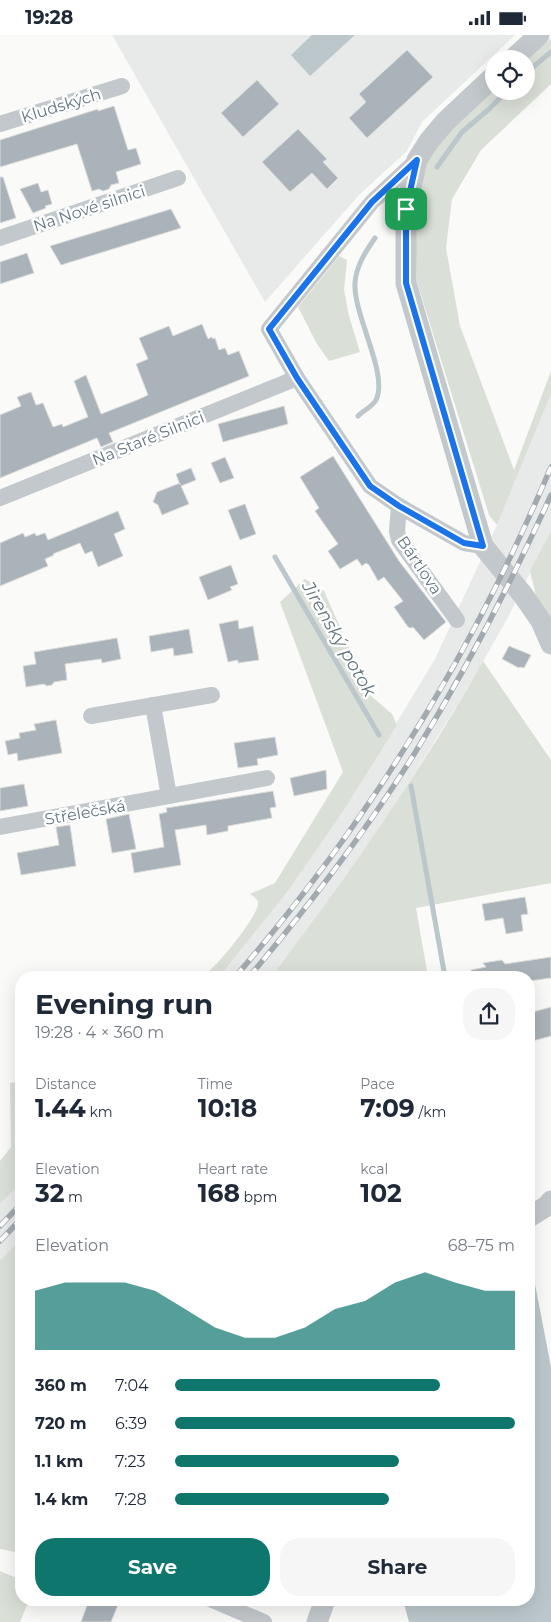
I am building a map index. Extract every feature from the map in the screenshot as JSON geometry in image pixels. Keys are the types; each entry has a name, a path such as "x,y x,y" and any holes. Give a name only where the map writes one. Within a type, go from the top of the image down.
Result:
{"street":[{"path":"523,50 539,35"},
{"path":"485,85 445,123 429,141 417,160 406,209 406,283 485,550 523,595 541,621 551,645"},
{"name":"Kludských","path":"0,124 122,86"},
{"name":"Bártlova","path":"417,160 372,202 269,329 297,378 370,486 399,506 464,543 485,550"},
{"name":"Na Nové silnici","path":"0,238 178,178"},
{"name":"Na Staré Silnici","path":"0,498 297,378"},
{"name":"Bártlova","path":"399,506 397,531 400,540 457,620"},
{"path":"91,717 212,695"},
{"path":"153,705 169,796"},
{"name":"Střelečská","path":"0,827 267,778"},
{"path":"535,1213 551,1201"},
{"path":"230,1606 264,1622"},
{"path":"317,1622 323,1606"}],"shaded area":[{"path":"112,35 515,35 499,50 485,50 485,63 422,122 407,151 359,195 265,302"},
{"path":"312,35 355,35 310,76 291,55"},
{"path":"551,38 551,84 535,99 535,52"},
{"path":"485,96 485,100 534,100 481,150 452,199 446,248 460,326 514,470 551,371 551,394 497,525 489,515 417,282 415,230 419,187 428,154 453,124"},
{"path":"339,256 347,260 344,290 349,316 360,352 329,361 317,344 298,307"},
{"path":"551,394 551,531 507,619 468,688 376,835 320,914 276,971 224,971 288,891 342,813 435,659 497,525"},
{"path":"551,531 551,631 539,609 530,571"},
{"path":"305,579 324,591 370,695 392,714 397,725 342,813 288,891 224,971 209,971 226,954 257,909 258,902 250,894 275,883 343,772 280,602"},
{"path":"483,661 551,760 551,883 416,908 427,971 275,971 380,827 467,690"},
{"path":"10,1083 15,1083 15,1189 0,1204 0,1161 11,1147"},
{"path":"15,1189 15,1245 0,1260 0,1204"},
{"path":"15,1245 15,1552 0,1549 0,1260"},
{"path":"535,1284 551,1367 551,1622 409,1622 405,1606 535,1606"},
{"path":"0,1571 15,1577 15,1606 27,1606 20,1622 0,1622"}],"building":[{"path":"407,50 433,77 367,138 349,118 366,102 359,94"},
{"path":"257,80 279,104 243,137 221,113"},
{"path":"114,106 128,150 136,148 141,164 116,172 119,183 111,185 109,189 92,191 77,144 0,167 0,140 98,109 98,111"},
{"path":"298,129 327,159 323,162 338,178 327,189 312,173 290,192 262,162"},
{"path":"0,177 3,177 16,218 0,223"},
{"path":"38,183 41,192 48,190 52,204 33,213 20,189"},
{"path":"171,209 181,228 61,265 50,246"},
{"path":"27,253 34,273 0,284 0,262"},
{"path":"202,324 208,339 215,338 219,350 225,348 228,355 239,351 249,376 109,433 113,442 101,447 97,438 0,478 0,415 21,406 17,397 31,392 36,405 43,403 53,427 62,424 63,427 88,417 74,381 86,375 101,414 137,400 148,395 136,364 148,359 139,338 169,326 173,336"},
{"path":"284,406 288,424 223,442 218,424"},
{"path":"333,456 399,561 446,622 424,640 413,627 408,627 394,607 403,601 384,577 378,581 369,565 366,563 362,566 357,559 340,569 328,551 338,544 315,511 319,508 300,477"},
{"path":"225,457 234,478 220,483 211,463"},
{"path":"191,468 196,480 181,486 189,504 162,515 158,505 153,502 157,492 179,483 176,474"},
{"path":"245,504 256,534 240,540 228,510"},
{"path":"118,511 125,529 114,534 123,556 98,567 92,551 85,554 80,543 45,559 48,566 0,586 0,543 23,533 25,537 35,533 36,536 45,533 48,540"},
{"path":"231,565 238,584 230,587 232,590 208,600 199,577"},
{"path":"238,620 239,629 253,626 259,660 238,663 238,660 228,662 219,624"},
{"path":"189,629 193,653 174,656 173,648 151,652 149,636"},
{"path":"117,638 121,659 102,663 101,659 65,664 67,680 54,682 52,685 47,686 44,684 26,687 23,666 36,664 34,652"},
{"path":"509,646 531,655 524,668 519,668 502,659"},
{"path":"56,720 62,753 18,761 17,753 8,755 5,741 20,738 19,733 36,730 34,724"},
{"path":"275,737 278,755 257,759 258,765 238,768 234,743"},
{"path":"326,770 327,789 294,796 290,778"},
{"path":"24,784 28,806 0,811 0,788"},
{"path":"273,791 276,807 270,808 272,818 228,826 228,831 207,835 206,825 175,830 181,865 134,873 131,853 164,847 159,814 167,812 166,808"},
{"path":"129,814 136,849 112,853 106,819"},
{"path":"70,825 76,866 21,875 17,853 59,845 56,827"},
{"path":"525,897 528,914 521,915 523,931 506,934 503,918 485,921 482,904"},
{"path":"551,957 551,978 535,980 535,971 471,971 486,967 483,963 502,960 505,964"},
{"path":"551,1007 551,1036 535,1040 535,1011"},
{"path":"87,1606 118,1606 111,1622 81,1622"}],"waterway":[{"name":"Jirenský potok","path":"535,65 551,52"},
{"name":"Jirenský potok","path":"437,167 462,132 498,100"},
{"name":"Jirenský potok","path":"358,416 375,402 379,389 375,360 359,311 355,283 359,265 375,238"},
{"name":"Jirenský potok","path":"275,557 379,735"},
{"name":"Jirenský potok","path":"411,786 444,971"}],"railway":[{"path":"240,971 329,859 372,798 413,734 452,670 487,603 551,467"},
{"path":"254,971 335,869 375,814 413,756 486,628 551,495"},
{"path":"0,1226 15,1210"},
{"path":"0,1241 15,1225"}],"route":[{"path":"417,160 406,209 406,283 483,546 464,543 399,506 370,486 297,378 269,329 372,202 417,160"}]}
